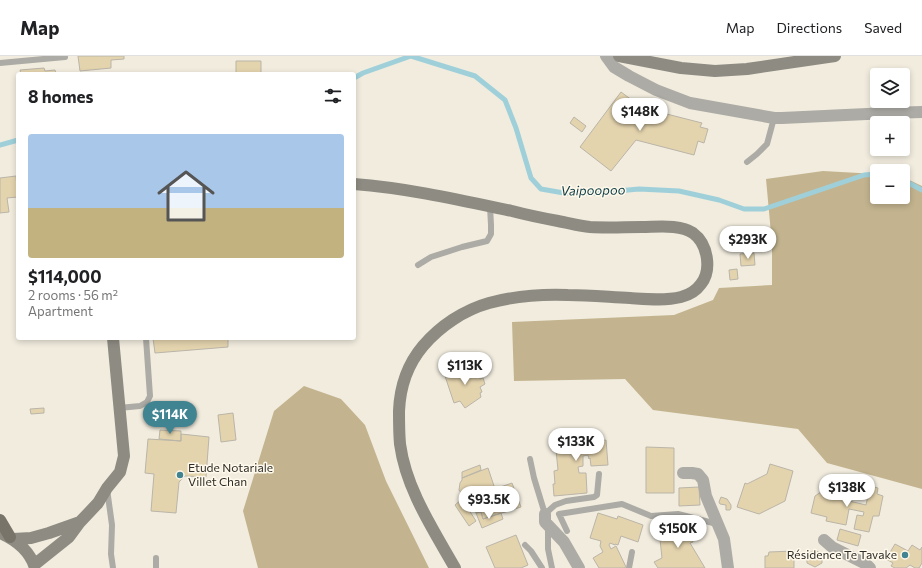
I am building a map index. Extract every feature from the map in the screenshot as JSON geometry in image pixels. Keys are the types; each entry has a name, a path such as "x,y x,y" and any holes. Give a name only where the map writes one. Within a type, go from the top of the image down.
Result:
{"main road":[{"path":"619,56 681,68 715,71 747,69 835,56"},
{"path":"356,184 394,188 590,227 677,227 692,232 700,241 706,252 707,264 705,276 701,284 689,295 679,298 659,299 551,295 516,298 487,304 461,315 447,324 429,339 416,354 402,383 399,430 402,457 408,478 419,503 455,568"},
{"path":"0,520 8,537 22,546 29,555 34,566 69,537 80,522 98,503 107,488 120,472 124,456 113,340"},
{"path":"8,537 30,538 80,522"}],"street":[{"path":"606,56 614,67 629,76 656,90 690,103 774,118 922,112"},
{"path":"683,473 698,474 703,480 706,496 724,539 728,568"},
{"path":"545,514 545,522 564,542 579,568"},
{"path":"824,540 832,547 866,564 870,568"}],"lane":[{"path":"0,63 65,57"},
{"path":"747,162 758,154 767,144 774,118"},
{"path":"418,265 431,257 487,241 491,234 490,207"},
{"path":"119,408 140,406 147,402 150,396 146,340"},
{"path":"530,459 545,514 555,505 566,501 594,497 597,495 598,474"},
{"path":"107,488 112,525 111,554 113,568"},
{"path":"567,531 559,514 622,504 651,516 678,514 717,524"},
{"path":"548,526 548,549 552,568"},
{"path":"525,545 542,568"},
{"path":"629,568 632,552"},
{"path":"156,558 156,568"}],"shaded area":[{"path":"823,171 870,174 870,204 910,204 910,180 922,186 922,489 827,463 798,429 653,410 625,379 514,381 512,322 674,315 713,300 719,288 772,285 772,244 766,179"},
{"path":"304,386 341,399 365,425 386,481 429,568 258,568 243,511 274,411"}],"building":[{"path":"78,56 124,56 124,59 111,60 111,68 80,71"},
{"path":"236,61 261,61 261,72 236,72"},
{"path":"44,68 45,71 55,70 56,72 20,72 20,70"},
{"path":"621,92 652,115 655,111 702,123 700,127 708,129 704,143 698,141 694,155 636,140 611,171 580,147"},
{"path":"574,117 586,126 582,132 570,123"},
{"path":"16,176 16,197 7,198 9,212 0,213 0,178"},
{"path":"754,253 755,265 741,266 740,254"},
{"path":"737,269 738,279 730,280 729,270"},
{"path":"153,340 228,340 228,347 155,353"},
{"path":"469,367 470,371 476,369 480,379 483,378 485,384 480,387 482,392 480,393 481,397 465,408 460,401 454,403 445,376"},
{"path":"44,408 44,413 31,414 30,409"},
{"path":"233,413 236,440 221,442 218,415"},
{"path":"160,430 181,431 181,441 159,439"},
{"name":"Etude Notariale Villet Chan","path":"181,434 209,437 206,477 185,476 179,482 176,513 151,511 154,474 145,473 148,439 181,441"},
{"path":"582,435 582,437 600,435 601,441 606,440 608,465 591,466 588,455 583,456 583,466 578,467 579,473 586,473 587,493 554,496 554,471 558,470 556,450 553,450 552,437"},
{"path":"646,447 674,448 674,493 646,493"},
{"path":"770,464 793,471 785,501 759,514 737,507 745,483 747,484 767,474"},
{"path":"480,465 481,470 462,478 462,472"},
{"path":"488,468 495,489 512,483 521,507 483,519 481,512 476,513 471,500 465,498 459,490 462,478"},
{"path":"870,486 878,488 877,494 883,496 879,516 873,516 869,532 854,529 857,515 863,516 864,512 849,509 846,525 826,521 827,517 811,513 815,496 827,488 836,490 839,494 850,496 849,501 866,505"},
{"path":"699,487 700,505 679,506 679,488"},
{"path":"721,497 727,499 731,505 730,510 726,510 726,505 720,504 719,502"},
{"path":"462,499 476,521 469,526 455,505"},
{"path":"481,512 483,519 501,513 503,519 482,528 476,513"},
{"path":"598,513 617,519 618,516 643,525 638,542 621,536 618,545 610,543 609,545 611,549 616,546 626,567 624,568 599,568 593,558 603,552 600,546 601,541 590,538"},
{"path":"692,525 693,542 690,543 705,568 658,568 654,562 662,558 659,530"},
{"path":"840,529 861,535 858,546 837,540"},
{"path":"516,535 528,565 521,568 495,568 486,547"},
{"name":"Résidence Te Tavake","path":"895,544 908,551 912,545 920,550 922,547 922,563 919,568 915,568 910,565 906,568 895,568 891,566 893,563 886,559"},
{"path":"815,550 822,554 822,563 815,567 807,563 807,554"},
{"path":"794,551 794,568 765,568 765,556 768,556 769,552"}],"waterway":[{"name":"Vaipoopoo","path":"356,77 411,56 475,76 505,100 516,128 531,178 541,189 564,193 596,193 639,189 679,191 719,200 744,209 764,209 864,175 870,175"},
{"name":"Vaipoopoo","path":"0,145 16,141"},
{"name":"Vaipoopoo","path":"910,184 922,190"}],"place":[{"name":"Etude Notariale Villet Chan","path":"180,475"},
{"name":"Résidence Te Tavake","path":"905,555"}]}
